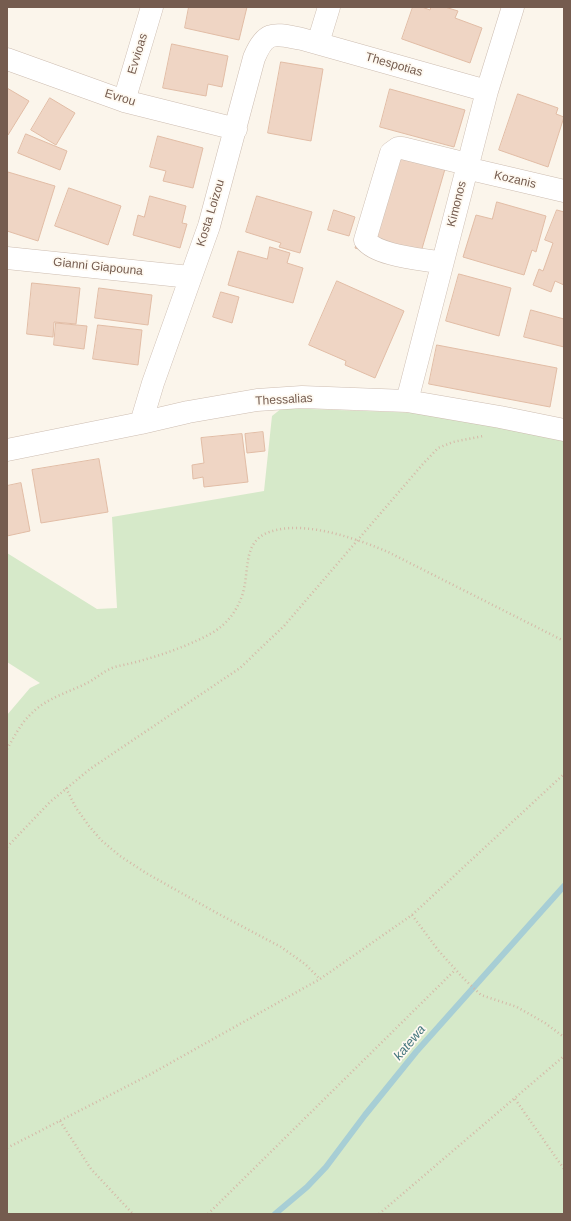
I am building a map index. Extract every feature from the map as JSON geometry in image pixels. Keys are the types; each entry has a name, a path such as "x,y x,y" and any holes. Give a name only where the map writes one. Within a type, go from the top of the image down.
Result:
{"street":[{"name":"Evvioas","path":"124,100 152,7"},
{"path":"310,41 329,7"},
{"name":"Kimonos","path":"407,401 486,91 513,7"},
{"name":"Kosta Loizou","path":"142,423 153,383 209,226 254,58 262,41 267,38 281,35 310,41"},
{"name":"Thespotias","path":"310,41 486,91"},
{"name":"Evrou","path":"7,59 124,100 236,129"},
{"name":"Kozanis","path":"442,263 384,252 369,244 365,240 391,152 394,150 398,148 408,149 564,191"},
{"name":"Gianni Giapouna","path":"7,258 190,277"},
{"name":"Thessalias","path":"7,450 142,423 188,412 264,399 302,397 407,401 500,416 564,430"}],"path":[{"path":"7,847 44,807 90,769 240,668 284,626 438,448 453,442 489,436"},
{"path":"7,749 30,714 43,704 114,667 179,648 212,632 226,623 235,610 242,595 249,553 254,541 262,535 276,530 300,528 359,540 388,552 564,641"},
{"path":"7,1148 149,1075 320,979 412,915 564,774"},
{"path":"66,788 76,808 89,826 101,840 120,856 146,873 281,947 305,964 320,979"},
{"path":"412,915 455,970 481,995 517,1007 546,1023 564,1037"},
{"path":"208,1214 455,970"},
{"path":"379,1214 564,1056"},
{"path":"515,1099 564,1169"},
{"path":"60,1121 91,1169 133,1214"}],"green space":[{"path":"282,408 448,414 564,438 564,1214 7,1214 7,715 30,688 40,683 7,662 7,553 97,609 117,608 112,517 264,491 272,416"}],"building":[{"path":"189,7 247,7 239,40 185,28"},
{"path":"413,7 422,7 430,10 431,7 445,7 458,11 455,18 482,28 470,63 402,39"},
{"path":"172,44 228,56 222,87 208,84 206,96 163,88"},
{"path":"281,62 323,69 311,141 268,133"},
{"path":"7,88 29,101 8,135 7,135"},
{"path":"390,89 465,110 454,147 380,127"},
{"path":"518,94 558,108 556,114 564,117 548,167 499,150"},
{"path":"50,98 75,113 56,145 31,130"},
{"path":"26,134 67,151 60,170 18,153"},
{"path":"158,136 203,148 193,188 163,181 166,171 150,167"},
{"path":"390,153 445,169 417,266 355,248 366,210"},
{"path":"8,172 55,186 38,241 7,231"},
{"path":"69,188 121,206 108,245 55,226"},
{"path":"150,196 186,206 182,223 187,224 180,248 133,235 138,215 144,217"},
{"path":"257,196 312,212 300,253 279,247 281,243 246,232"},
{"path":"497,202 546,216 536,252 532,250 524,275 463,257 476,215 492,219"},
{"path":"334,210 355,217 349,236 328,230"},
{"path":"557,210 564,212 564,285 555,281 551,292 533,285 539,269 543,271 553,243 545,240"},
{"path":"270,247 290,253 287,263 303,268 293,303 228,285 238,251 267,259"},
{"path":"459,274 511,288 499,336 446,321"},
{"path":"337,281 404,311 375,378 345,365 346,361 309,345"},
{"path":"32,283 80,288 76,324 54,322 53,337 27,334"},
{"path":"99,288 152,295 148,325 95,318"},
{"path":"221,292 239,297 232,323 213,317"},
{"path":"531,310 564,319 564,347 524,337"},
{"path":"56,323 87,326 84,349 54,345"},
{"path":"98,325 142,330 138,365 93,359"},
{"path":"437,345 557,368 550,407 429,384"},
{"path":"263,432 265,451 247,453 245,434"},
{"path":"242,434 248,482 204,487 203,477 193,479 192,465 204,463 201,438"},
{"path":"99,459 108,512 41,523 32,470"},
{"path":"21,483 30,531 7,536 7,486"}],"waterway":[{"name":"katewa","path":"275,1214 307,1187 326,1167 365,1115 416,1052 564,886"}]}
